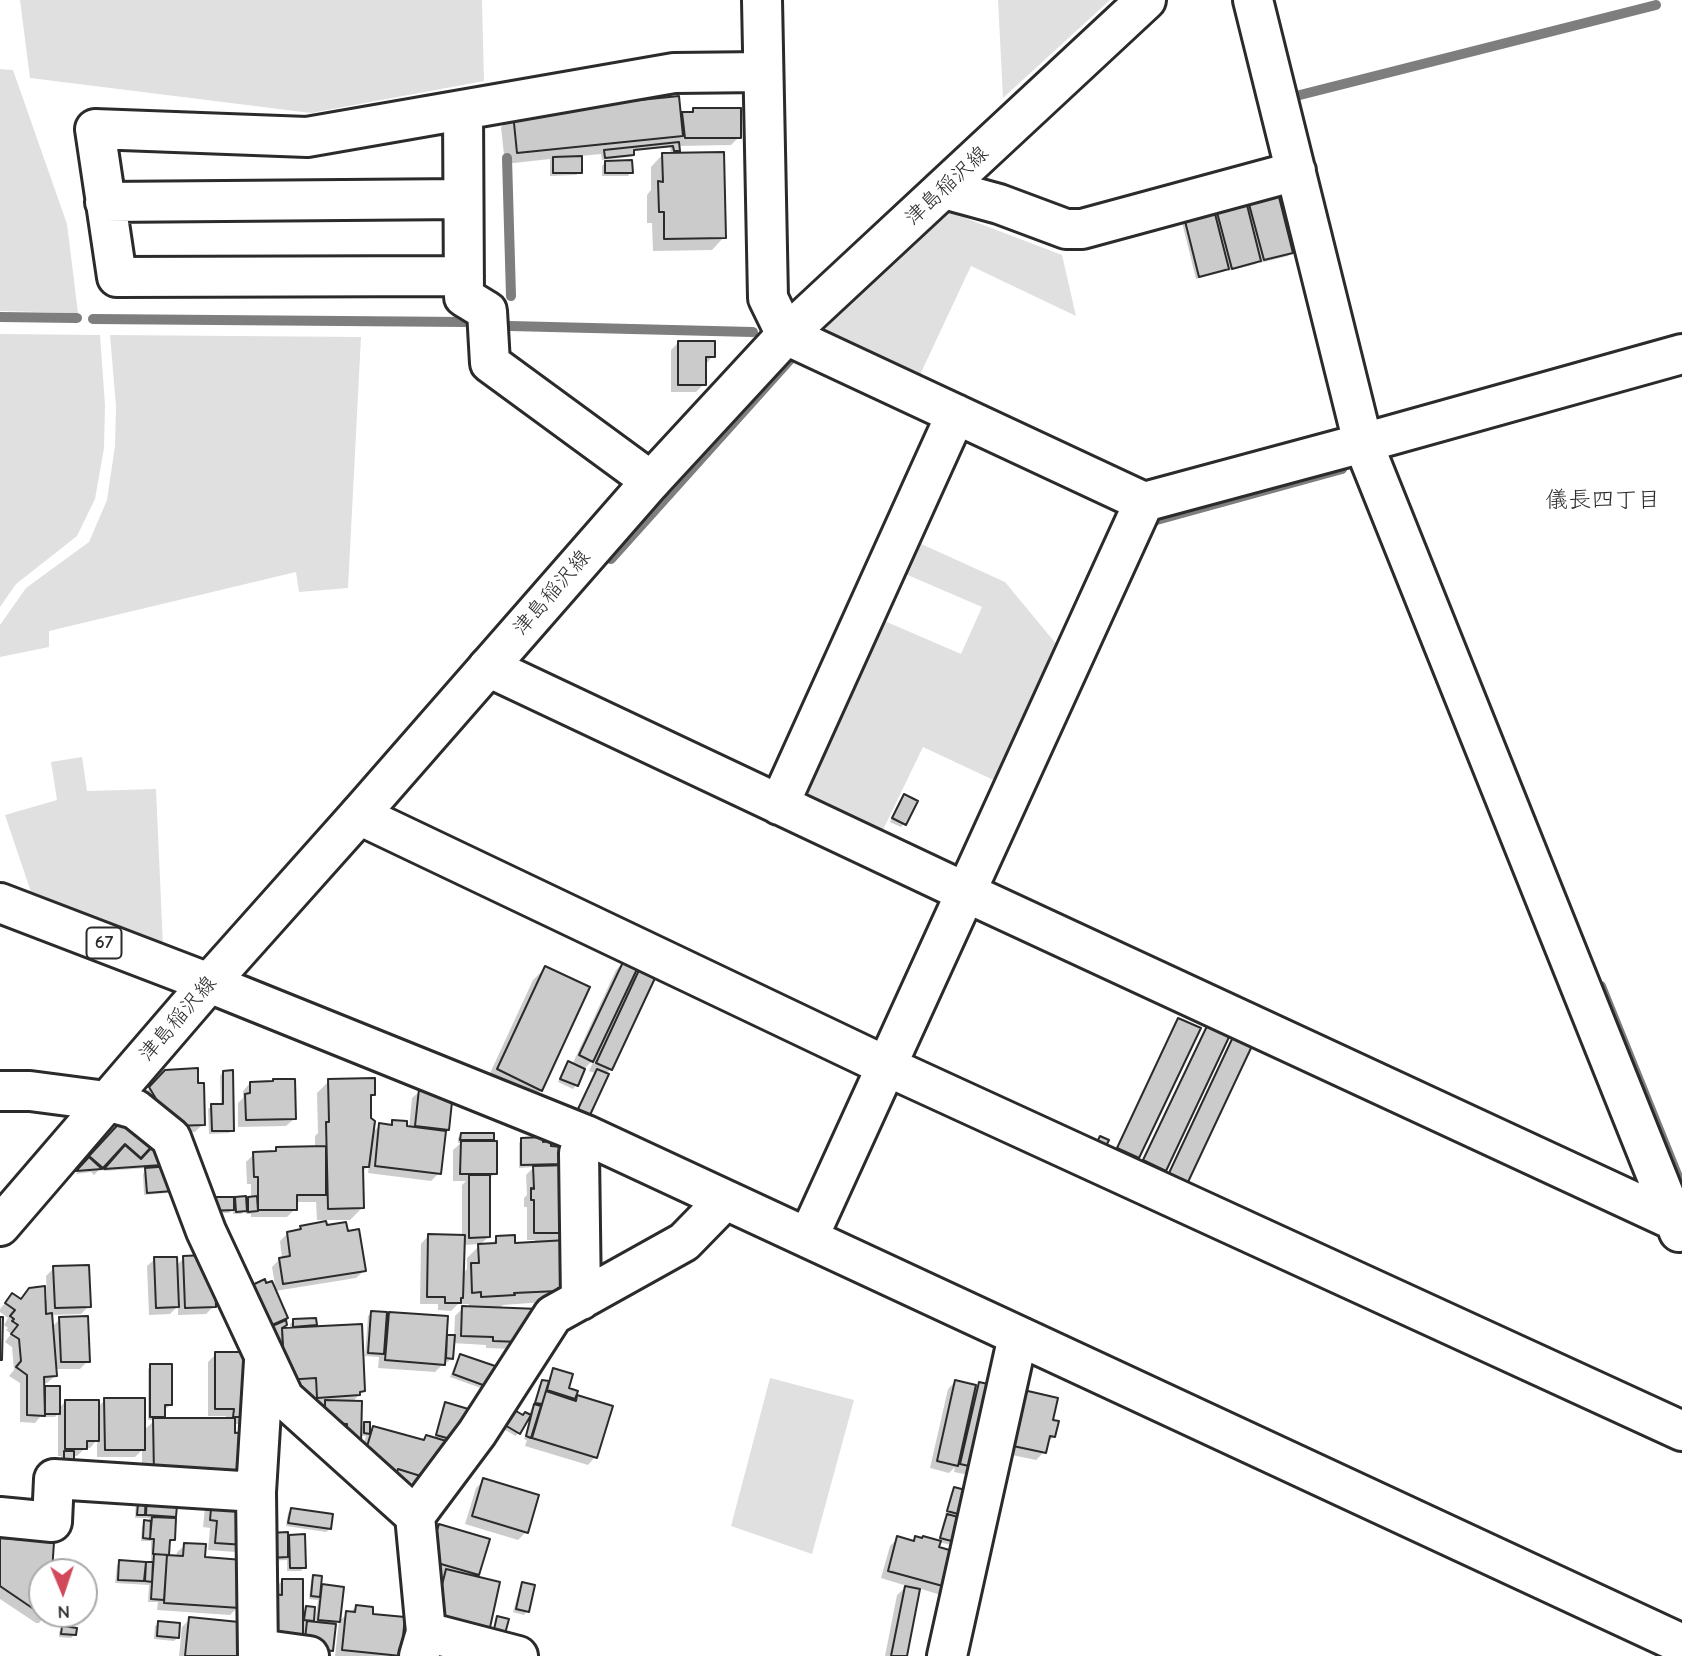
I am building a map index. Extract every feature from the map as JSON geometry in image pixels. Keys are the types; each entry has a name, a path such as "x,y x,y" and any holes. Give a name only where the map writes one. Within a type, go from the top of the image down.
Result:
{"street":[{"path":"762,0 768,298 786,335 1144,502 1682,354"},
{"name":"津島稲沢線","path":"0,1226 106,1101 651,481 786,335 1146,0"},
{"path":"1253,0 1363,443 1679,1227"},
{"path":"464,276 117,277 95,129 307,137 674,73 763,72"},
{"path":"463,110 464,297 486,311 490,363 651,481"},
{"path":"944,189 999,204 1066,229 1082,229 1296,171"},
{"path":"106,202 463,199"},
{"path":"779,805 956,414"},
{"path":"808,1238 1144,502"},
{"path":"488,667 1679,1227"},
{"path":"359,815 886,1066 1682,1431"},
{"name":"67","path":"0,903 209,984"},
{"path":"209,984 586,1135 1682,1644"},
{"path":"0,1091 30,1091 106,1101 135,1109 171,1138 206,1231 284,1398 415,1516"},
{"path":"581,1300 579,1153 586,1135"},
{"path":"518,1656 422,1644 415,1516 477,1433 553,1315 684,1242 725,1200"},
{"path":"947,1656 1018,1336"},
{"path":"264,1357 256,1492 258,1653 309,1656"},
{"path":"0,1517 52,1522 54,1479 256,1492"}],"shaded area":[{"path":"20,0 482,0 484,81 311,113 30,78"},
{"path":"998,0 1110,0 1003,98"},
{"path":"0,69 13,70 67,224 78,313 0,311"},
{"path":"944,210 1062,255 1076,316 971,266 918,379 825,336 826,318"},
{"path":"0,334 100,335 105,405 104,448 95,499 77,536 16,584 0,607"},
{"path":"110,335 361,337 348,588 299,592 296,572 49,631 49,647 0,657 0,625 26,588 89,542 107,500 115,446 116,406"},
{"path":"917,542 1005,582 1062,651 1002,784 923,747 880,836 812,805 803,787 880,619 961,654 982,607 903,573"},
{"path":"82,757 87,791 156,789 163,946 32,895 5,815 57,800 51,762"},
{"path":"770,1378 854,1400 812,1554 731,1526"}],"building":[{"path":"679,96 683,136 517,153 513,113"},
{"path":"693,108 741,108 741,138 685,138 682,112 693,112"},
{"path":"679,142 680,151 674,151 673,146 634,150 634,155 605,158 604,150"},
{"path":"724,152 726,238 664,239 664,212 659,212 658,181 663,182 662,153"},
{"path":"582,156 582,173 553,173 553,157"},
{"path":"632,160 633,173 605,173 605,161"},
{"path":"1276,185 1293,253 1264,260 1246,193"},
{"path":"1244,193 1261,261 1232,269 1214,201"},
{"path":"1212,202 1229,269 1199,277 1182,209"},
{"path":"678,341 715,341 715,357 706,357 706,385 678,385"},
{"path":"904,794 918,801 906,825 892,818"},
{"path":"624,960 638,967 593,1062 579,1055"},
{"path":"545,966 590,987 542,1091 497,1069"},
{"path":"640,968 656,976 612,1070 596,1063"},
{"path":"1178,1018 1201,1028 1139,1158 1117,1148"},
{"path":"1208,1024 1230,1035 1166,1171 1143,1160"},
{"path":"1233,1037 1252,1046 1188,1182 1169,1173"},
{"path":"568,1061 585,1069 578,1086 560,1079"},
{"path":"198,1068 198,1083 204,1083 205,1125 172,1126 149,1087 165,1070"},
{"path":"597,1069 609,1074 590,1115 578,1109"},
{"path":"233,1070 234,1131 212,1131 211,1104 223,1104 223,1071"},
{"path":"375,1078 375,1095 371,1095 371,1118 375,1121 369,1167 363,1167 364,1208 328,1209 328,1079"},
{"path":"295,1079 296,1119 246,1120 245,1094 250,1093 250,1082"},
{"path":"419,1089 452,1102 449,1130 415,1126"},
{"path":"125,1117 154,1144 141,1158 125,1144 103,1168 89,1156"},
{"path":"392,1120 407,1121 407,1126 446,1131 441,1174 375,1166 379,1123 392,1125"},
{"path":"461,1133 494,1133 494,1140 460,1140"},
{"path":"1100,1136 1109,1140 1106,1146 1097,1142"},
{"path":"543,1137 543,1142 551,1141 551,1146 562,1147 563,1164 521,1165 521,1138"},
{"path":"461,1141 497,1141 497,1174 460,1174"},
{"path":"125,1145 141,1159 154,1145 162,1165 104,1169"},
{"path":"326,1146 326,1195 297,1195 297,1210 258,1210 258,1177 254,1177 253,1152 276,1151 276,1147"},
{"path":"89,1157 102,1169 76,1171"},
{"path":"569,1165 570,1233 534,1233 534,1200 531,1200 531,1188 534,1189 533,1166"},
{"path":"171,1166 173,1191 147,1193 145,1168"},
{"path":"469,1175 490,1175 490,1237 469,1238"},
{"path":"246,1196 247,1211 236,1212 235,1197"},
{"path":"257,1196 258,1211 248,1212 248,1197"},
{"path":"208,1197 234,1197 234,1210 208,1211"},
{"path":"326,1221 327,1225 346,1222 348,1231 359,1229 366,1271 283,1284 279,1258 290,1256 287,1232 301,1229 300,1226"},
{"path":"428,1234 465,1235 461,1303 445,1303 445,1297 427,1297"},
{"path":"515,1235 515,1243 567,1240 569,1288 481,1297 481,1292 472,1293 471,1263 479,1263 478,1244 496,1243 496,1236"},
{"path":"205,1255 215,1271 216,1307 185,1308 183,1256"},
{"path":"154,1257 177,1257 179,1307 156,1308"},
{"path":"89,1265 91,1307 55,1308 53,1266"},
{"path":"265,1279 266,1283 272,1281 288,1318 263,1329 248,1287"},
{"path":"45,1286 46,1314 52,1313 57,1376 44,1377 45,1416 27,1415 27,1375 16,1367 21,1361 19,1339 11,1334 18,1325 10,1316 15,1310 5,1303 12,1293 21,1299 29,1288"},
{"path":"462,1306 539,1309 520,1342 493,1341 493,1337 461,1336"},
{"path":"371,1311 387,1312 384,1354 368,1353"},
{"path":"389,1312 448,1316 445,1365 385,1360"},
{"path":"88,1316 90,1362 61,1362 59,1317"},
{"path":"0,1317 3,1317 2,1360 0,1360"},
{"path":"316,1318 317,1325 293,1327 293,1319"},
{"path":"286,1320 287,1325 282,1328 284,1377 263,1330"},
{"path":"362,1324 365,1391 360,1392 360,1395 317,1398 316,1378 285,1380 282,1328"},
{"path":"447,1335 455,1335 453,1359 446,1358"},
{"path":"215,1352 249,1352 249,1417 233,1417 234,1409 215,1409"},
{"path":"460,1354 498,1367 491,1388 453,1374"},
{"path":"150,1364 172,1364 172,1405 165,1405 165,1417 150,1417"},
{"path":"553,1368 573,1374 569,1388 578,1391 575,1399 547,1390"},
{"path":"542,1380 549,1381 542,1404 535,1403"},
{"path":"955,1380 976,1385 958,1466 937,1461"},
{"path":"979,1382 997,1386 978,1468 960,1464"},
{"path":"45,1386 60,1386 60,1414 45,1414"},
{"path":"1015,1388 1058,1398 1053,1420 1059,1421 1055,1437 1050,1436 1046,1453 999,1443"},
{"path":"546,1391 576,1401 577,1395 613,1406 597,1458 532,1438"},
{"path":"104,1398 145,1398 145,1450 105,1450"},
{"path":"65,1400 99,1400 99,1441 87,1441 87,1449 65,1449"},
{"path":"325,1400 362,1401 361,1443 346,1443 347,1424 325,1423"},
{"path":"445,1402 475,1411 454,1440 436,1435"},
{"path":"534,1404 541,1406 531,1438 526,1436"},
{"path":"507,1406 523,1415 525,1412 531,1415 520,1434 498,1421"},
{"path":"153,1418 235,1418 235,1433 243,1432 243,1463 238,1463 238,1472 154,1474"},
{"path":"364,1422 370,1422 370,1434 364,1433"},
{"path":"373,1426 424,1440 426,1435 453,1443 427,1478 398,1469 396,1475 372,1461 374,1453 366,1450"},
{"path":"64,1451 74,1451 74,1469 64,1469"},
{"path":"483,1478 539,1495 528,1533 472,1516"},
{"path":"954,1487 969,1491 969,1517 947,1511"},
{"path":"139,1492 146,1492 145,1515 137,1515"},
{"path":"147,1492 178,1494 176,1517 146,1515"},
{"path":"212,1498 248,1500 245,1545 215,1543 217,1521 210,1520"},
{"path":"291,1508 333,1514 331,1529 288,1523"},
{"path":"947,1514 969,1520 963,1544 940,1538"},
{"path":"152,1517 176,1518 175,1540 170,1540 169,1555 153,1554 154,1539 150,1539"},
{"path":"144,1520 151,1521 150,1539 143,1538"},
{"path":"439,1524 490,1539 479,1575 434,1562 438,1547 432,1546"},
{"path":"288,1532 288,1557 268,1558 268,1533"},
{"path":"305,1534 306,1568 290,1568 289,1535"},
{"path":"897,1536 914,1541 915,1536 923,1536 941,1541 939,1547 960,1553 950,1588 888,1571"},
{"path":"0,1538 54,1542 53,1558 28,1558 28,1605 0,1586"},
{"path":"184,1543 206,1544 205,1557 243,1560 240,1608 164,1603 167,1555 183,1556"},
{"path":"154,1554 167,1555 164,1600 151,1599"},
{"path":"119,1560 146,1562 144,1581 118,1580"},
{"path":"146,1562 153,1562 152,1582 145,1581"},
{"path":"446,1569 500,1582 489,1632 481,1630 482,1626 439,1616 437,1605"},
{"path":"313,1575 322,1576 320,1597 311,1596"},
{"path":"282,1579 303,1579 303,1638 270,1637 271,1594 282,1595"},
{"path":"522,1582 535,1585 529,1612 516,1609"},
{"path":"322,1584 344,1587 340,1622 318,1620"},
{"path":"905,1586 920,1589 907,1656 891,1656"},
{"path":"356,1605 373,1607 373,1614 405,1617 401,1656 342,1650 346,1611 355,1612"},
{"path":"306,1606 315,1607 314,1621 304,1620"},
{"path":"497,1616 509,1619 503,1641 492,1638"},
{"path":"189,1617 249,1623 245,1656 185,1656"},
{"path":"158,1621 180,1623 179,1638 157,1636"},
{"path":"307,1621 336,1624 333,1651 304,1648"},
{"path":"62,1628 77,1628 76,1635 61,1634"}],"waterway":[{"path":"1292,97 1656,5"},
{"path":"507,158 511,296"},
{"path":"0,317 77,318"},
{"path":"93,319 465,322"},
{"path":"510,326 753,332"},
{"path":"611,559 796,353 798,354"},
{"path":"1153,521 1342,469"},
{"path":"1601,986 1682,1187"}],"district":[{"name":"儀長四丁目","path":"1603,500"}]}
